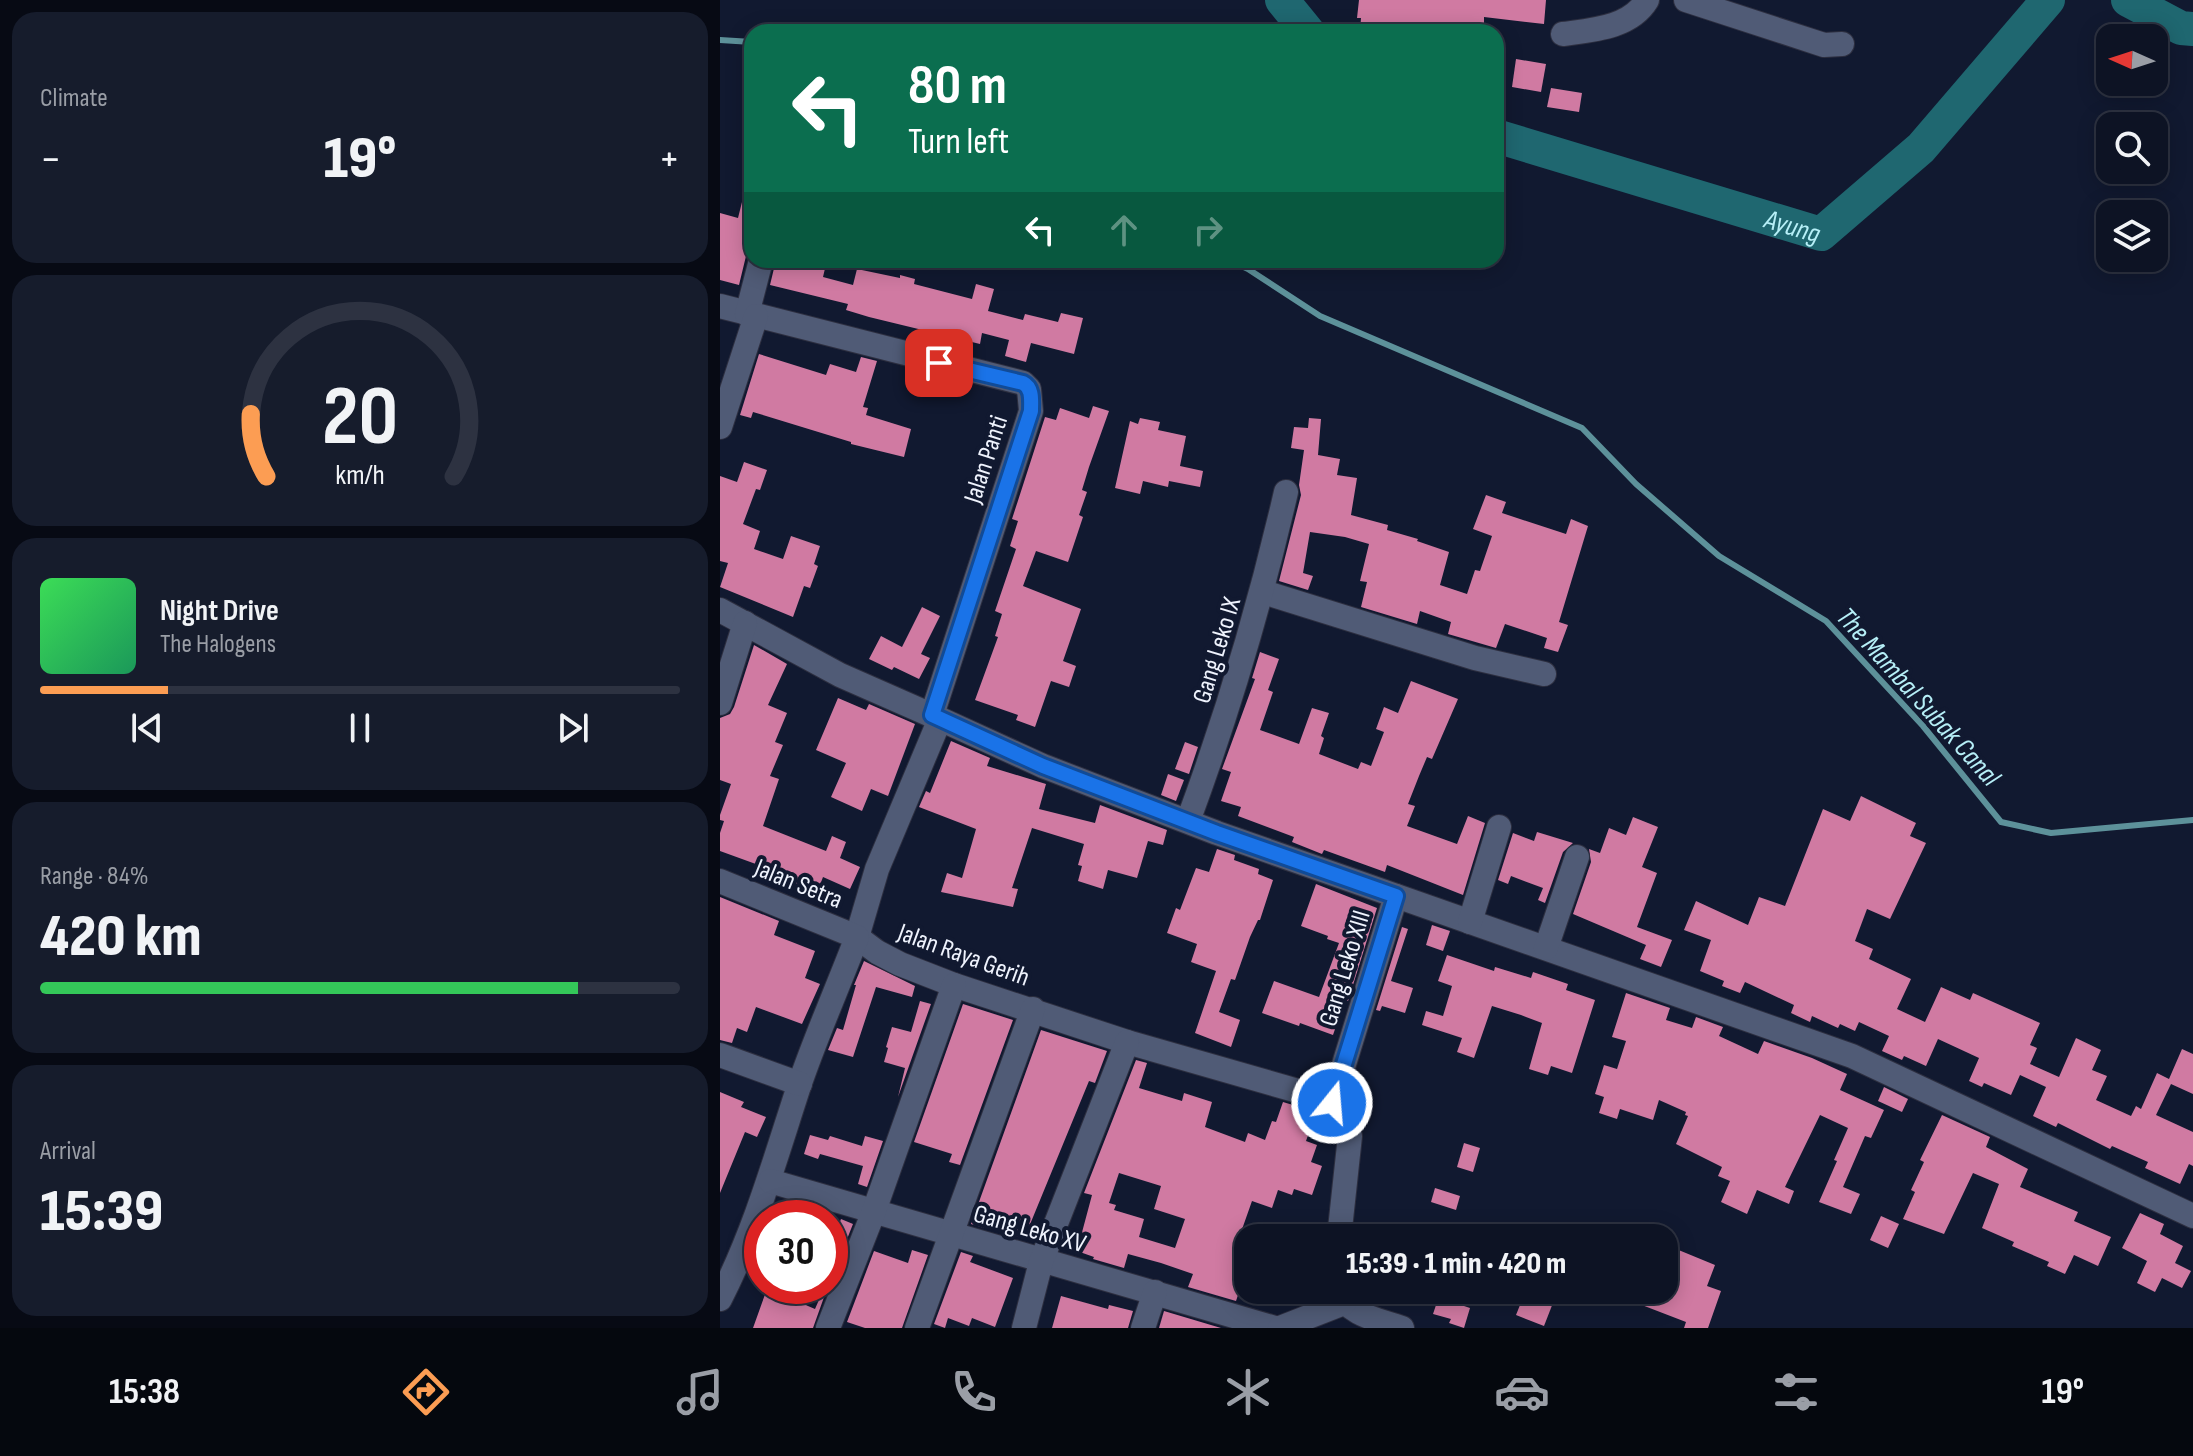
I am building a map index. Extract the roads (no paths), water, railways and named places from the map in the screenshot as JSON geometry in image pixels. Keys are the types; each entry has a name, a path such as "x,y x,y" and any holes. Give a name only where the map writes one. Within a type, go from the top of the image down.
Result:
{"street":[{"path":"1563,34 1613,26 1643,7 1647,0"},
{"path":"1686,0 1824,45 1842,44"},
{"path":"720,427 752,315 760,268"},
{"name":"Jalan Panti","path":"720,306 1023,383 1029,389 1031,411 936,717"},
{"name":"Gang Leko IX","path":"1188,821 1237,680 1263,592 1286,492"},
{"path":"1263,592 1475,658 1544,674"},
{"path":"720,610 840,675 1043,766 1396,896 1852,1056 2193,1216"},
{"path":"720,703 745,623"},
{"name":"Jalan Raya Gerih","path":"936,717 877,869 857,937 900,964 954,985 1127,1042 1332,1103"},
{"path":"1470,922 1499,827"},
{"path":"1546,948 1577,857"},
{"name":"Jalan Setra","path":"720,882 857,937"},
{"name":"Gang Leko XIII","path":"1332,1103 1396,896"},
{"path":"720,1299 739,1263 770,1181 800,1084 857,937"},
{"path":"828,1328 874,1211 954,985"},
{"path":"917,1328 1033,1009"},
{"path":"1024,1328 1041,1262 1127,1042"},
{"path":"720,1055 800,1084"},
{"path":"1332,1103 1347,1121 1350,1136 1341,1224"},
{"name":"Gang Leko XV","path":"770,1181 1277,1328 1325,1304"},
{"path":"1143,1328 1155,1292"},
{"path":"1349,1304 1359,1313 1402,1328"}],"waterway":[{"name":"Ayung","path":"1282,0 1302,24"},
{"name":"Ayung","path":"1504,138 1821,234 1921,148 2048,0"},
{"name":"Ayung","path":"2128,0 2181,28 2193,29"},
{"name":"The Mambal Subak Canal","path":"720,40 744,42"},
{"name":"The Mambal Subak Canal","path":"1246,268 1320,316 1582,428 1636,484 1719,556 1826,621 1923,726 2001,822 2051,833 2193,820"}]}
